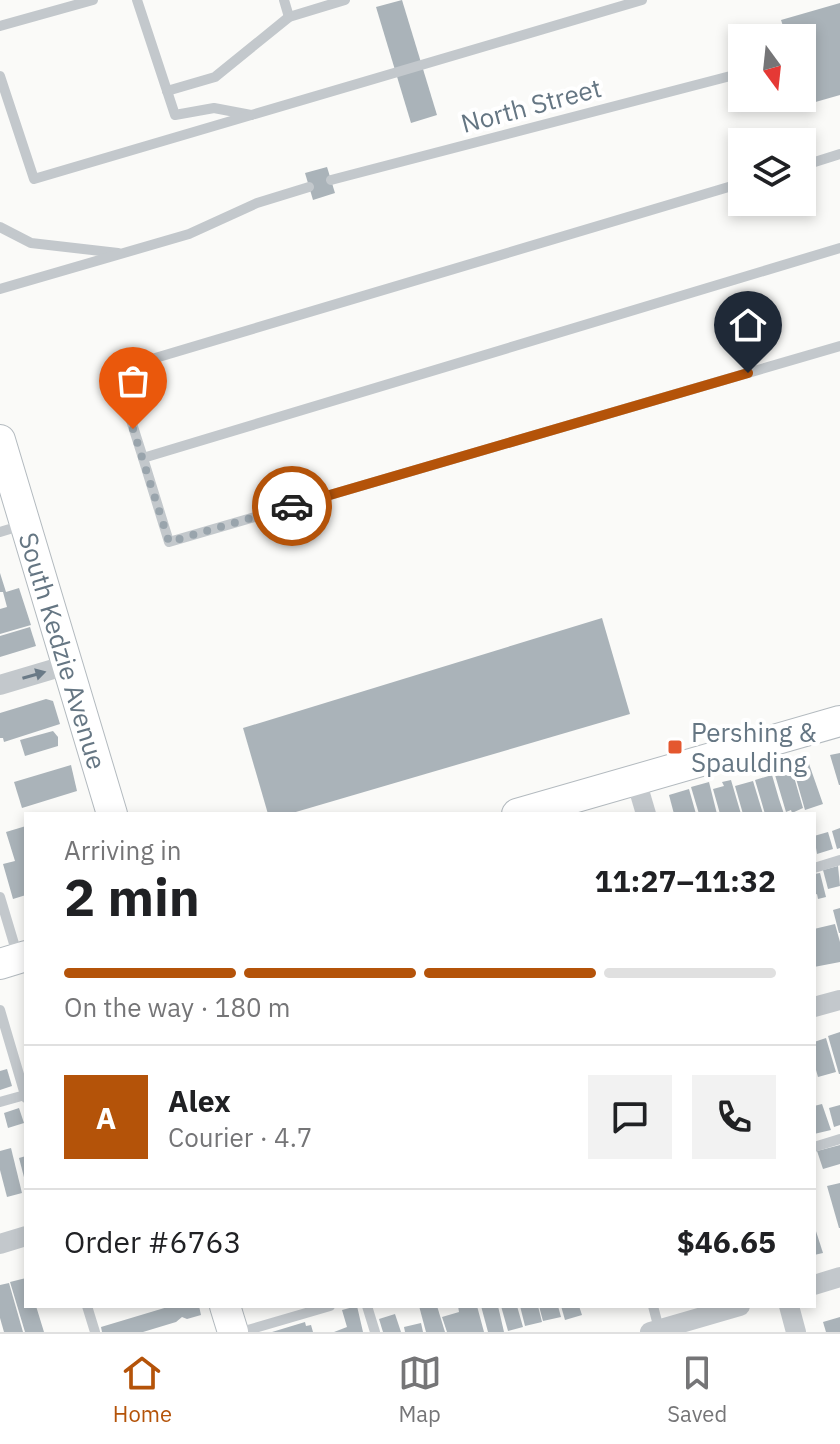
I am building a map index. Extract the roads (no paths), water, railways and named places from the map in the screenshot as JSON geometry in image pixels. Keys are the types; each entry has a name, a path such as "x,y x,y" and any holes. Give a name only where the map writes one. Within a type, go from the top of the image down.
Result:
{"main road":[{"name":"South Kedzie Avenue","path":"2,453 13,528 67,665 111,812"},
{"path":"524,812 840,721"},
{"path":"226,1308 233,1332"}],"street":[{"path":"0,685 67,665"},
{"path":"636,780 645,812"},
{"path":"816,1006 840,1000"},
{"path":"0,1244 24,1237"},
{"path":"816,1284 840,1277"},
{"path":"655,1331 711,1319 736,1308"},
{"path":"790,1308 796,1332"}],"lane":[{"path":"0,26 93,0"},
{"path":"137,0 175,115 214,108 254,115"},
{"path":"284,0 289,17"},
{"path":"167,91 215,77 289,17 345,0"},
{"path":"0,76 34,179 642,0"},
{"name":"North Street","path":"331,180 728,77"},
{"path":"816,162 840,154"},
{"path":"0,289 189,234 257,203 309,187"},
{"path":"728,187 115,370 169,542 840,346"},
{"path":"0,227 31,243 124,253"},
{"path":"143,458 840,248"},
{"path":"816,867 840,860"},
{"path":"0,897 15,959"},
{"path":"0,1010 24,1089"},
{"path":"0,1102 24,1096"},
{"path":"816,1146 840,1139"},
{"path":"88,1308 95,1332"},
{"path":"241,1332 323,1308"},
{"path":"368,1308 375,1332"},
{"path":"653,1308 655,1331"}],"place":[{"name":"Pershing & Spaulding","path":"675,747"}]}
